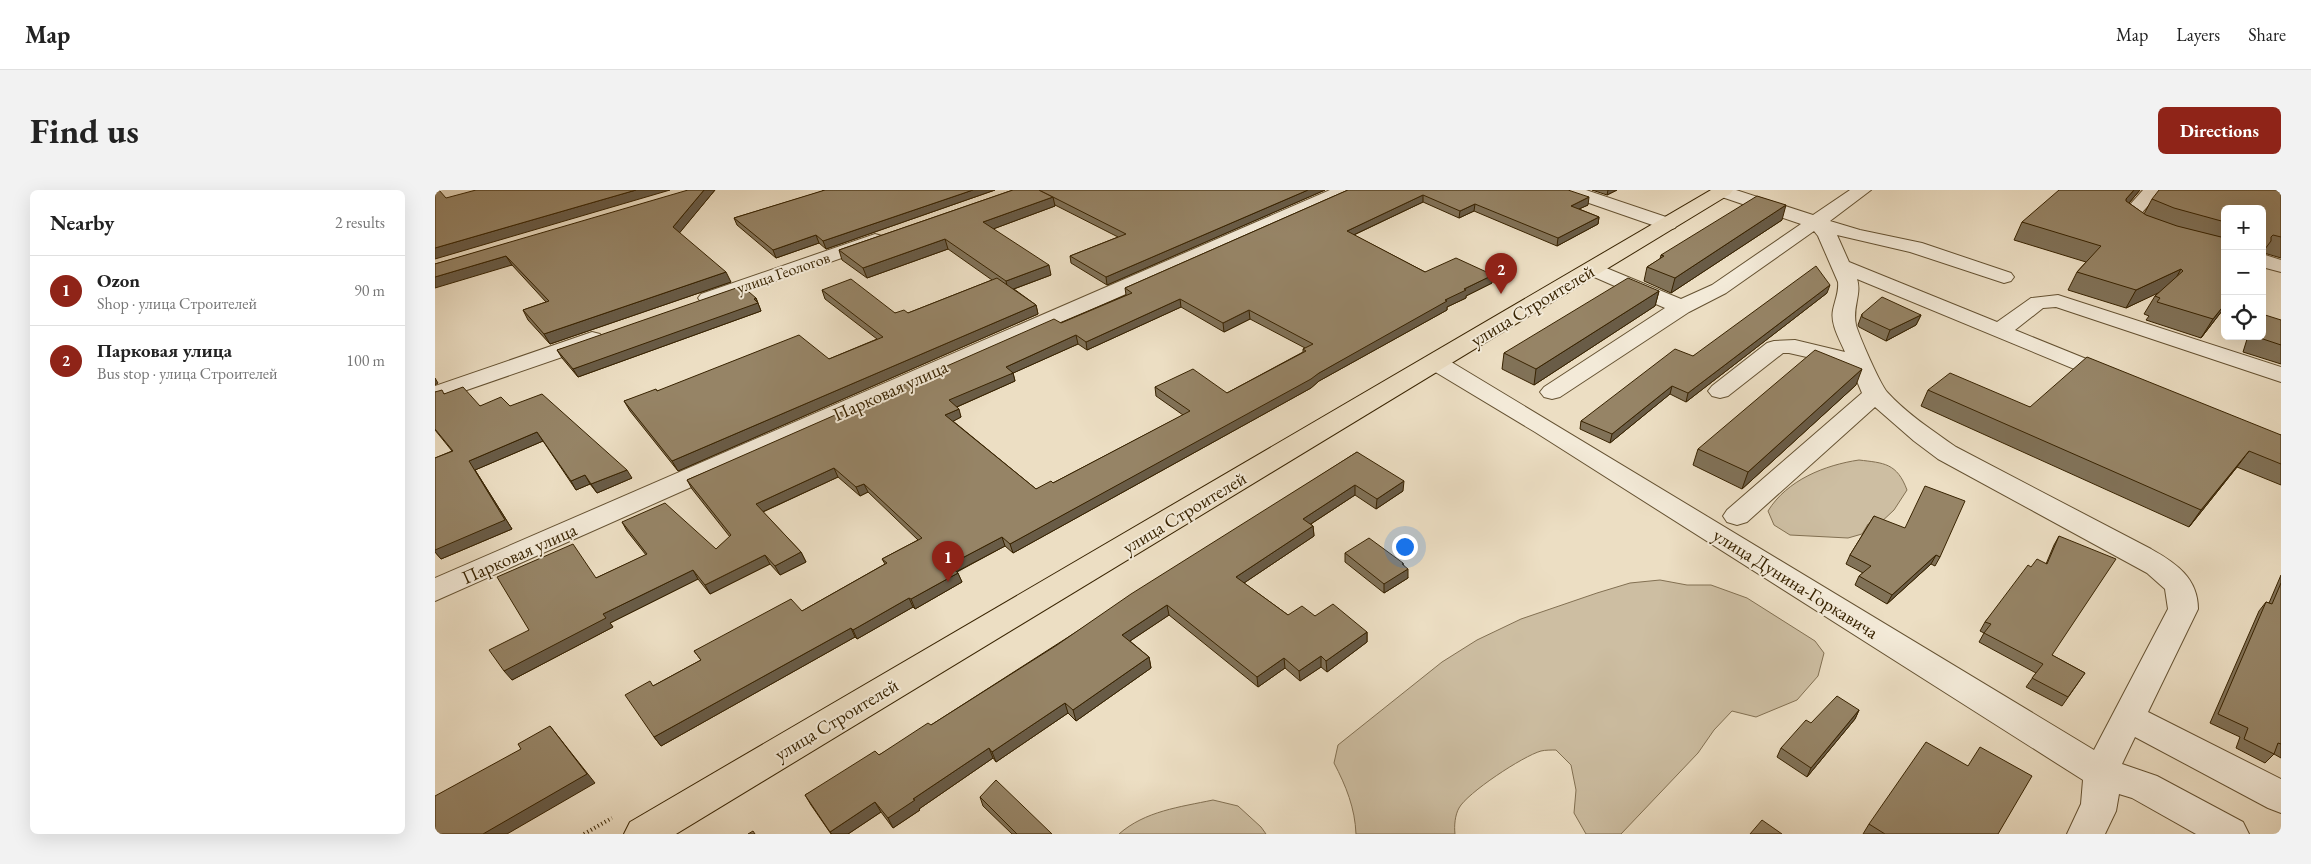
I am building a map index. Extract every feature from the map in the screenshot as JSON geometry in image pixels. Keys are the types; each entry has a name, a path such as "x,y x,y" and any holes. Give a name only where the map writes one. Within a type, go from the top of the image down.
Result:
{"main road":[{"name":"улица Строителей","path":"643,834 1723,191"}],"street":[{"name":"Парковая улица","path":"435,590 1345,190"},
{"path":"1569,190 1668,224"},
{"path":"1552,392 1681,307 1719,289 1817,223 1862,190"},
{"path":"2153,190 2128,217 2138,224 2164,232"},
{"path":"1723,191 1856,235 1915,247 2004,277"},
{"path":"1817,223 1827,234 1842,266 1849,290 1843,312 1846,328 1875,394 1923,436 1947,453 2162,568 2178,583 2184,595 2183,609 2100,772 2103,793 2100,807 2086,834"},
{"name":"улица Геологов","path":"689,305 896,233"},
{"path":"2266,261 2281,266"},
{"path":"1842,266 2137,388"},
{"path":"1592,270 1681,307"},
{"path":"2000,331 2038,302 2058,301 2281,375"},
{"path":"435,394 614,331"},
{"path":"1720,391 1775,348 1782,345 1791,345 1829,356 1860,361"},
{"name":"улица Дунина-Горкавича","path":"1435,362 1544,427 2100,772 2151,790 2229,834"},
{"path":"1737,516 1875,394"},
{"path":"2127,717 2281,797"}],"shaded area":[{"path":"1859,460 1876,462 1894,469 1899,474 1907,490 1894,510 1878,525 1868,524 1862,534 1848,538 1790,535 1774,525 1768,511 1785,491 1820,470"},
{"path":"1660,580 1687,585 1711,585 1747,598 1815,641 1824,653 1818,676 1797,700 1756,717 1732,711 1714,730 1698,753 1621,834 1586,834 1574,813 1576,790 1571,765 1556,750 1546,750 1533,754 1496,776 1464,801 1459,808 1455,821 1455,834 1356,834 1354,815 1349,797 1334,763 1338,745 1442,662 1477,640 1521,619 1597,593 1630,583"},
{"path":"1213,800 1238,806 1266,834 1119,834 1129,826 1151,815"}],"building":[{"path":"435,190 439,190 446,198 476,190 636,190 435,248"},
{"path":"688,190 704,190 673,227 726,272 544,334 523,310 549,301 506,256 435,277 435,264"},
{"path":"825,190 973,190 823,241 816,235 773,250 734,218"},
{"path":"1013,190 1039,190 1053,197 983,222 1049,265 1006,281 945,239 863,268 839,250"},
{"path":"1039,190 1308,190 1106,277 1070,256 1126,234"},
{"path":"1348,190 1568,190 1589,197 1571,206 1599,217 1558,238 1475,204 1460,211 1423,195 1347,231 1425,272 1456,258 1493,275 1464,289 1466,290 1445,300 1447,301 1311,379 1010,544 1002,537 949,565 958,573 853,630 851,628 654,737 625,695 650,681 653,686 701,660 694,651 791,599 802,611 887,563 882,559 922,538 864,484 856,487 834,468 756,504 801,552 775,566 765,555 705,585 693,570 603,614 606,618 504,671 489,650 529,630 497,577 573,544 596,578 647,554 622,522 665,503 716,549 731,535 687,480 1054,319 1061,323 1132,293 1125,288","holes":["1180,299 1223,323 1249,310 1313,344 1303,349 1306,351 1227,393 1193,369 1155,387 1190,411 1053,483 1051,481 1036,489 945,415 959,409 949,400 1013,373 1006,367 1076,335 1086,342"]},
{"path":"2059,190 2134,190 2126,201 2146,215 2177,226 2221,237 2221,309 2213,319 2157,302 2160,298 2155,296 2183,271 2181,269 2136,290 2077,272 2101,246 2022,222"},
{"path":"2159,190 2281,190 2281,237 2273,235 2266,248 2266,205 2221,205 2221,221 2174,208 2152,199"},
{"path":"1757,196 1786,205 1675,278 1647,267 1664,256 1661,255"},
{"path":"1816,266 1830,285 1688,393 1672,386 1612,434 1581,421 1675,349 1693,356"},
{"path":"997,278 1036,305 672,461 624,401 656,389 657,391 799,335 829,359 883,337 822,290 851,279 895,313 904,310 908,313"},
{"path":"1628,278 1659,291 1536,369 1504,353"},
{"path":"742,286 756,298 754,299 758,303 573,369 557,350"},
{"path":"1882,297 1921,315 1890,330 1862,317 1862,314"},
{"path":"2266,315 2281,320 2281,345 2266,340"},
{"path":"1815,350 1862,369 1748,472 1698,449"},
{"path":"2087,357 2281,435 2281,464 2249,451 2201,510 1928,390 1950,373 2030,407"},
{"path":"463,387 480,406 501,397 510,406 542,394 627,470 591,484 585,475 571,481 537,432 469,461 505,520 435,550 435,458 453,451 435,429 435,392 442,390 444,394"},
{"path":"1357,452 1404,481 1377,499 1355,485 1303,519 1313,526 1236,577 1288,615 1302,606 1315,616 1333,604 1367,632 1326,661 1321,656 1299,671 1284,658 1257,677 1167,605 1122,635 1149,657 1073,710 1065,703 992,752 989,748 888,818 875,802 830,832 805,795 875,751 879,755 928,723 931,725 1057,645 1131,594"},
{"path":"1925,486 1965,501 1940,557 1936,555 1892,595 1859,576 1871,566 1850,555 1874,516 1905,528"},
{"path":"2059,536 2116,559 2052,655 2085,673 2068,697 2032,678 2043,664 1984,633 1991,624 1985,622 2028,565 2031,567 2037,559 2047,564"},
{"path":"1369,538 1403,563 1408,569 1384,584 1345,553"},
{"path":"2281,583 2281,744 2278,743 2274,754 2244,739 2248,728 2218,714 2266,602 2272,604"},
{"path":"1837,696 1859,710 1811,768 1781,748 1806,720 1811,723"},
{"path":"550,726 587,774 483,834 435,834 435,796 521,749 518,744"},
{"path":"1926,742 1968,766 1980,747 2032,776 1998,834 1885,834 1869,824"},
{"path":"996,780 1052,834 1017,834 980,797"},
{"path":"1762,820 1782,834 1750,834"}],"place":[{"name":"Парковая улица","path":"1501,294"},
{"name":"Ozon","path":"948,582"}]}
